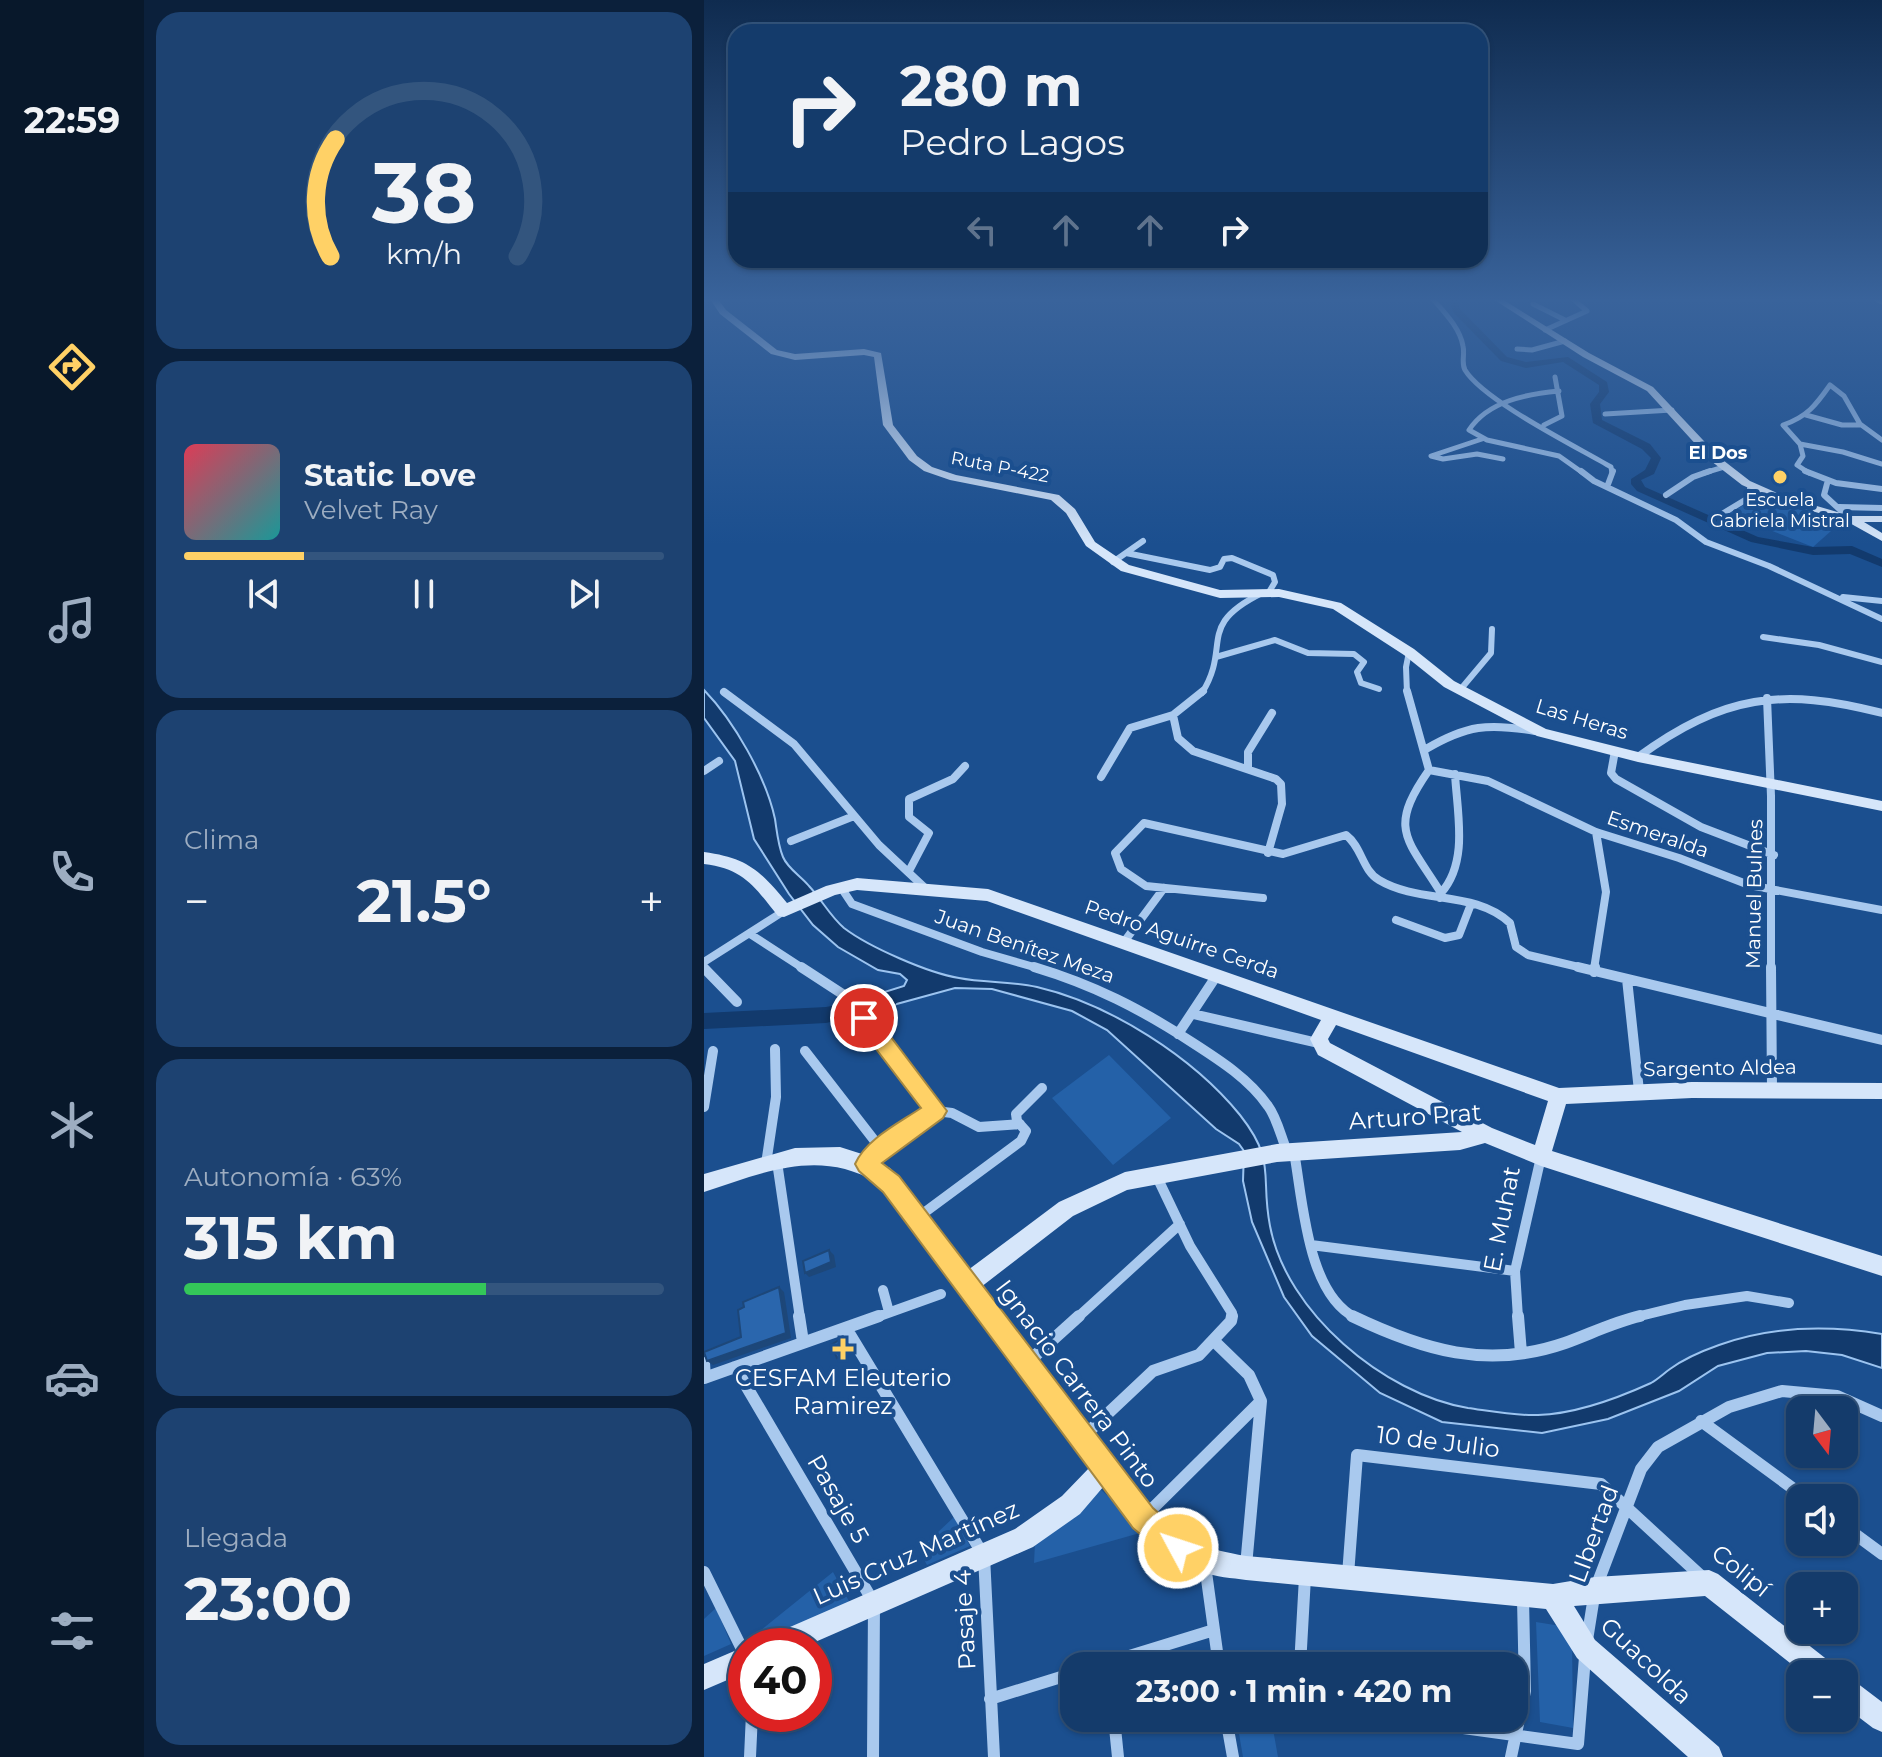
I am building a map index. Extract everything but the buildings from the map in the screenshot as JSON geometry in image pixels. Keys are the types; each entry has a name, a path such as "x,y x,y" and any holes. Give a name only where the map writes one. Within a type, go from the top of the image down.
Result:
{"street":[{"name":"Ruta P-422","path":"882,381 888,425 913,458 928,469 954,478 1055,497 1071,511 1090,544 1113,562 1179,586 1220,594 1261,593"},
{"path":"1476,381 1486,391 1611,467 1613,471 1607,487"},
{"path":"1544,425 1561,417 1556,381"},
{"path":"1636,381 1672,410 1724,467 1753,487 1801,506 1850,519 1882,519"},
{"path":"1882,440 1861,425 1843,394 1830,385 1806,415 1783,426 1800,444 1803,456 1797,465 1810,475 1882,489"},
{"path":"1559,391 1520,397 1505,403 1477,418 1469,430 1482,439 1559,456 1607,487 1676,520 1706,542 1769,566 1882,619"},
{"path":"1605,414 1672,410"},
{"path":"1806,415 1842,425 1861,425"},
{"path":"1482,439 1431,456 1443,459 1477,454 1503,459"},
{"path":"1800,444 1843,452 1882,464"},
{"path":"1666,495 1693,477 1724,467"},
{"path":"1828,480 1823,492 1850,519 1882,538"},
{"path":"1722,514 1750,497 1750,488 1753,487"},
{"path":"1839,507 1882,508"},
{"path":"1113,562 1143,541"},
{"path":"1101,777 1115,762 1130,728 1173,715 1202,692 1216,657 1220,627 1225,618 1234,608 1275,582 1273,575 1232,558 1224,559 1220,567 1210,570 1126,553"},
{"name":"Las Heras","path":"1261,593 1337,606 1409,652 1449,684 1542,733 1638,757 1882,806"},
{"path":"1835,596 1882,601"},
{"path":"1460,690 1491,653 1492,629"},
{"path":"1763,637 1819,645 1882,662"},
{"path":"1216,657 1275,640 1308,653 1354,654 1364,662 1357,672 1361,683 1379,689"},
{"path":"1409,652 1404,686 1426,749 1429,770 1406,806 1403,831 1411,850 1440,896"},
{"path":"724,692 794,744 879,845 924,887"},
{"path":"1638,757 1683,728 1743,703 1767,698 1882,713"},
{"name":"Manuel Bulnes","path":"1767,698 1774,783 1770,1012 1772,1090"},
{"path":"1248,769 1248,752 1272,713"},
{"path":"1173,715 1178,738 1193,751 1276,779 1283,789 1268,853"},
{"path":"1426,749 1457,730 1476,725 1493,724 1542,733"},
{"path":"1615,751 1611,773 1616,779 1701,827 1774,855"},
{"path":"704,771 719,761"},
{"path":"909,871 929,833 909,817 909,799 915,793 950,783 965,766"},
{"name":"Esmeralda","path":"1429,770 1488,781 1596,832 1772,891 1882,910"},
{"path":"1440,896 1448,888 1457,862 1455,774"},
{"path":"791,841 854,816"},
{"path":"1263,898 1150,887 1132,880 1115,861 1115,853 1144,823 1268,853 1294,852 1321,840 1346,835 1362,850 1366,869 1395,889 1486,907 1506,918 1513,926 1516,947 1520,952 1882,1040"},
{"path":"1594,972 1606,892 1596,832"},
{"path":"704,858 732,861 744,866 787,910 704,965 737,1002"},
{"name":"Pedro Aguirre Cerda","path":"787,910 839,888 864,883 988,895 1559,1096"},
{"name":"Juan Benítez Meza","path":"839,888 852,904 982,952 1078,980 1137,1007 1234,1070 1262,1097 1276,1119 1316,1268 1329,1294 1346,1313 1376,1329 1449,1353 1478,1356 1521,1353 1562,1344 1623,1320 1685,1305 1747,1296 1789,1303"},
{"path":"1124,942 1165,888"},
{"path":"1396,920 1445,938 1453,938 1459,935 1471,904"},
{"path":"750,934 839,990 936,1111"},
{"path":"1178,1034 1218,974"},
{"path":"1627,979 1639,1091"},
{"path":"1193,1014 1318,1043 1485,1134"},
{"path":"1318,1043 1333,1015"},
{"path":"775,1049 776,1097 771,1162 803,1342"},
{"path":"704,1107 713,1051"},
{"path":"805,1051 874,1156 936,1111 952,1113 979,1127 1020,1124"},
{"path":"916,1218 1021,1141 1026,1131 1016,1114 1042,1088"},
{"name":"Sargento Aldea","path":"1559,1096 1583,1097 1639,1091 1882,1091"},
{"name":"E. Muhat","path":"1521,1353 1515,1271 1541,1157 1559,1096"},
{"name":"Arturo Prat","path":"966,1285 1066,1209 1105,1188 1155,1173 1286,1152 1460,1141 1485,1134 1541,1157 1882,1266"},
{"name":"Ignacio Carrera Pinto","path":"704,1183 771,1162 829,1155 874,1156 916,1218 1143,1518 1178,1548 1205,1561 1246,1568 1553,1597 1595,1590 1709,1583"},
{"path":"1083,1437 1153,1371 1199,1355 1215,1342 1231,1321 1232,1313 1180,1224 1155,1173"},
{"path":"1027,1363 1180,1224"},
{"path":"1311,1245 1515,1271"},
{"path":"883,1290 889,1312"},
{"path":"704,1363 704,1378 941,1294"},
{"name":"Pasaje 4","path":"846,1328 984,1556 994,1757"},
{"path":"1215,1342 1251,1375 1261,1401 1246,1568"},
{"name":"Pasaje 5","path":"735,1367 874,1603"},
{"name":"LIbertad","path":"1489,1732 1578,1744 1586,1649 1595,1590 1647,1458 1665,1441 1748,1399 1782,1391 1837,1396 1882,1416"},
{"path":"1143,1518 1261,1401"},
{"path":"1701,1421 1787,1484"},
{"name":"10 de Julio","path":"1348,1576 1357,1455 1595,1482 1608,1489 1626,1507"},
{"name":"Luis Cruz Martínez","path":"817,1628 984,1556 1042,1527 1081,1495 1105,1468"},
{"name":"Colipí","path":"1626,1507 1709,1583 1807,1660"},
{"path":"1858,1536 1882,1554"},
{"path":"1205,1561 1217,1652"},
{"path":"704,1572 731,1628"},
{"path":"1301,1652 1306,1572"},
{"path":"1511,1757 1525,1691 1522,1594"},
{"name":"Guacolda","path":"1553,1597 1586,1649 1709,1757"},
{"path":"873,1757 874,1603"},
{"path":"1145,1652 1214,1630"},
{"path":"704,1677 728,1666"},
{"path":"990,1699 1060,1677"},
{"path":"1858,1700 1882,1719"},
{"path":"750,1757 751,1732"},
{"path":"1115,1732 1118,1757"},
{"path":"1229,1732 1233,1757"}],"shaded area":[{"path":"1762,494 1840,523 1813,547 1729,514"},
{"path":"704,690 726,717 756,768 771,803 785,861 844,928 883,951 931,971 968,980 1037,987 1093,1006 1174,1053 1221,1094 1252,1131 1259,1145 1265,1169 1270,1226 1280,1258 1296,1289 1318,1318 1344,1344 1404,1386 1436,1400 1468,1408 1521,1415 1567,1412 1638,1389 1688,1358 1719,1345 1759,1334 1800,1329 1841,1329 1882,1334 1882,1368 1842,1355 1806,1351 1767,1353 1718,1366 1679,1391 1608,1419 1542,1433 1442,1422 1380,1393 1312,1336 1284,1297 1252,1222 1243,1181 1244,1151 1239,1144 1216,1129 1107,1030 1072,1011 992,989 955,988 871,1011 862,999 904,986 907,980 900,974 878,970 838,947 813,925 789,894 754,839 735,761 704,718"},
{"path":"1109,1055 1171,1118 1113,1165 1052,1098"},
{"path":"1101,1490 1147,1531 1034,1563 1035,1543"},
{"path":"954,1517 970,1546 927,1565 919,1550"},
{"path":"1144,1539 1182,1565 1148,1572"},
{"path":"833,1572 850,1603 792,1628 764,1628"},
{"path":"716,1608 728,1637 728,1645 704,1656 704,1619"},
{"path":"1536,1622 1567,1627 1572,1640 1573,1728 1540,1722"},
{"path":"1239,1732 1274,1732 1278,1757 1243,1757"}],"waterway":[{"path":"1599,381 1604,384 1604,392 1595,404 1597,421 1646,446 1656,458 1650,472 1636,479 1641,489 1755,540 1813,551 1852,550 1882,563"},
{"path":"704,1021 826,1015 888,1002"}],"place":[{"name":"Escuela Gabriela Mistral","path":"1780,477"},
{"name":"CESFAM Eleuterio Ramirez","path":"843,1349"}],"district":[{"name":"El Dos","path":"1718,453"}],"route":[{"path":"864,1018 936,1111 881,1149 867,1164 891,1184 1143,1518 1178,1548"}]}
